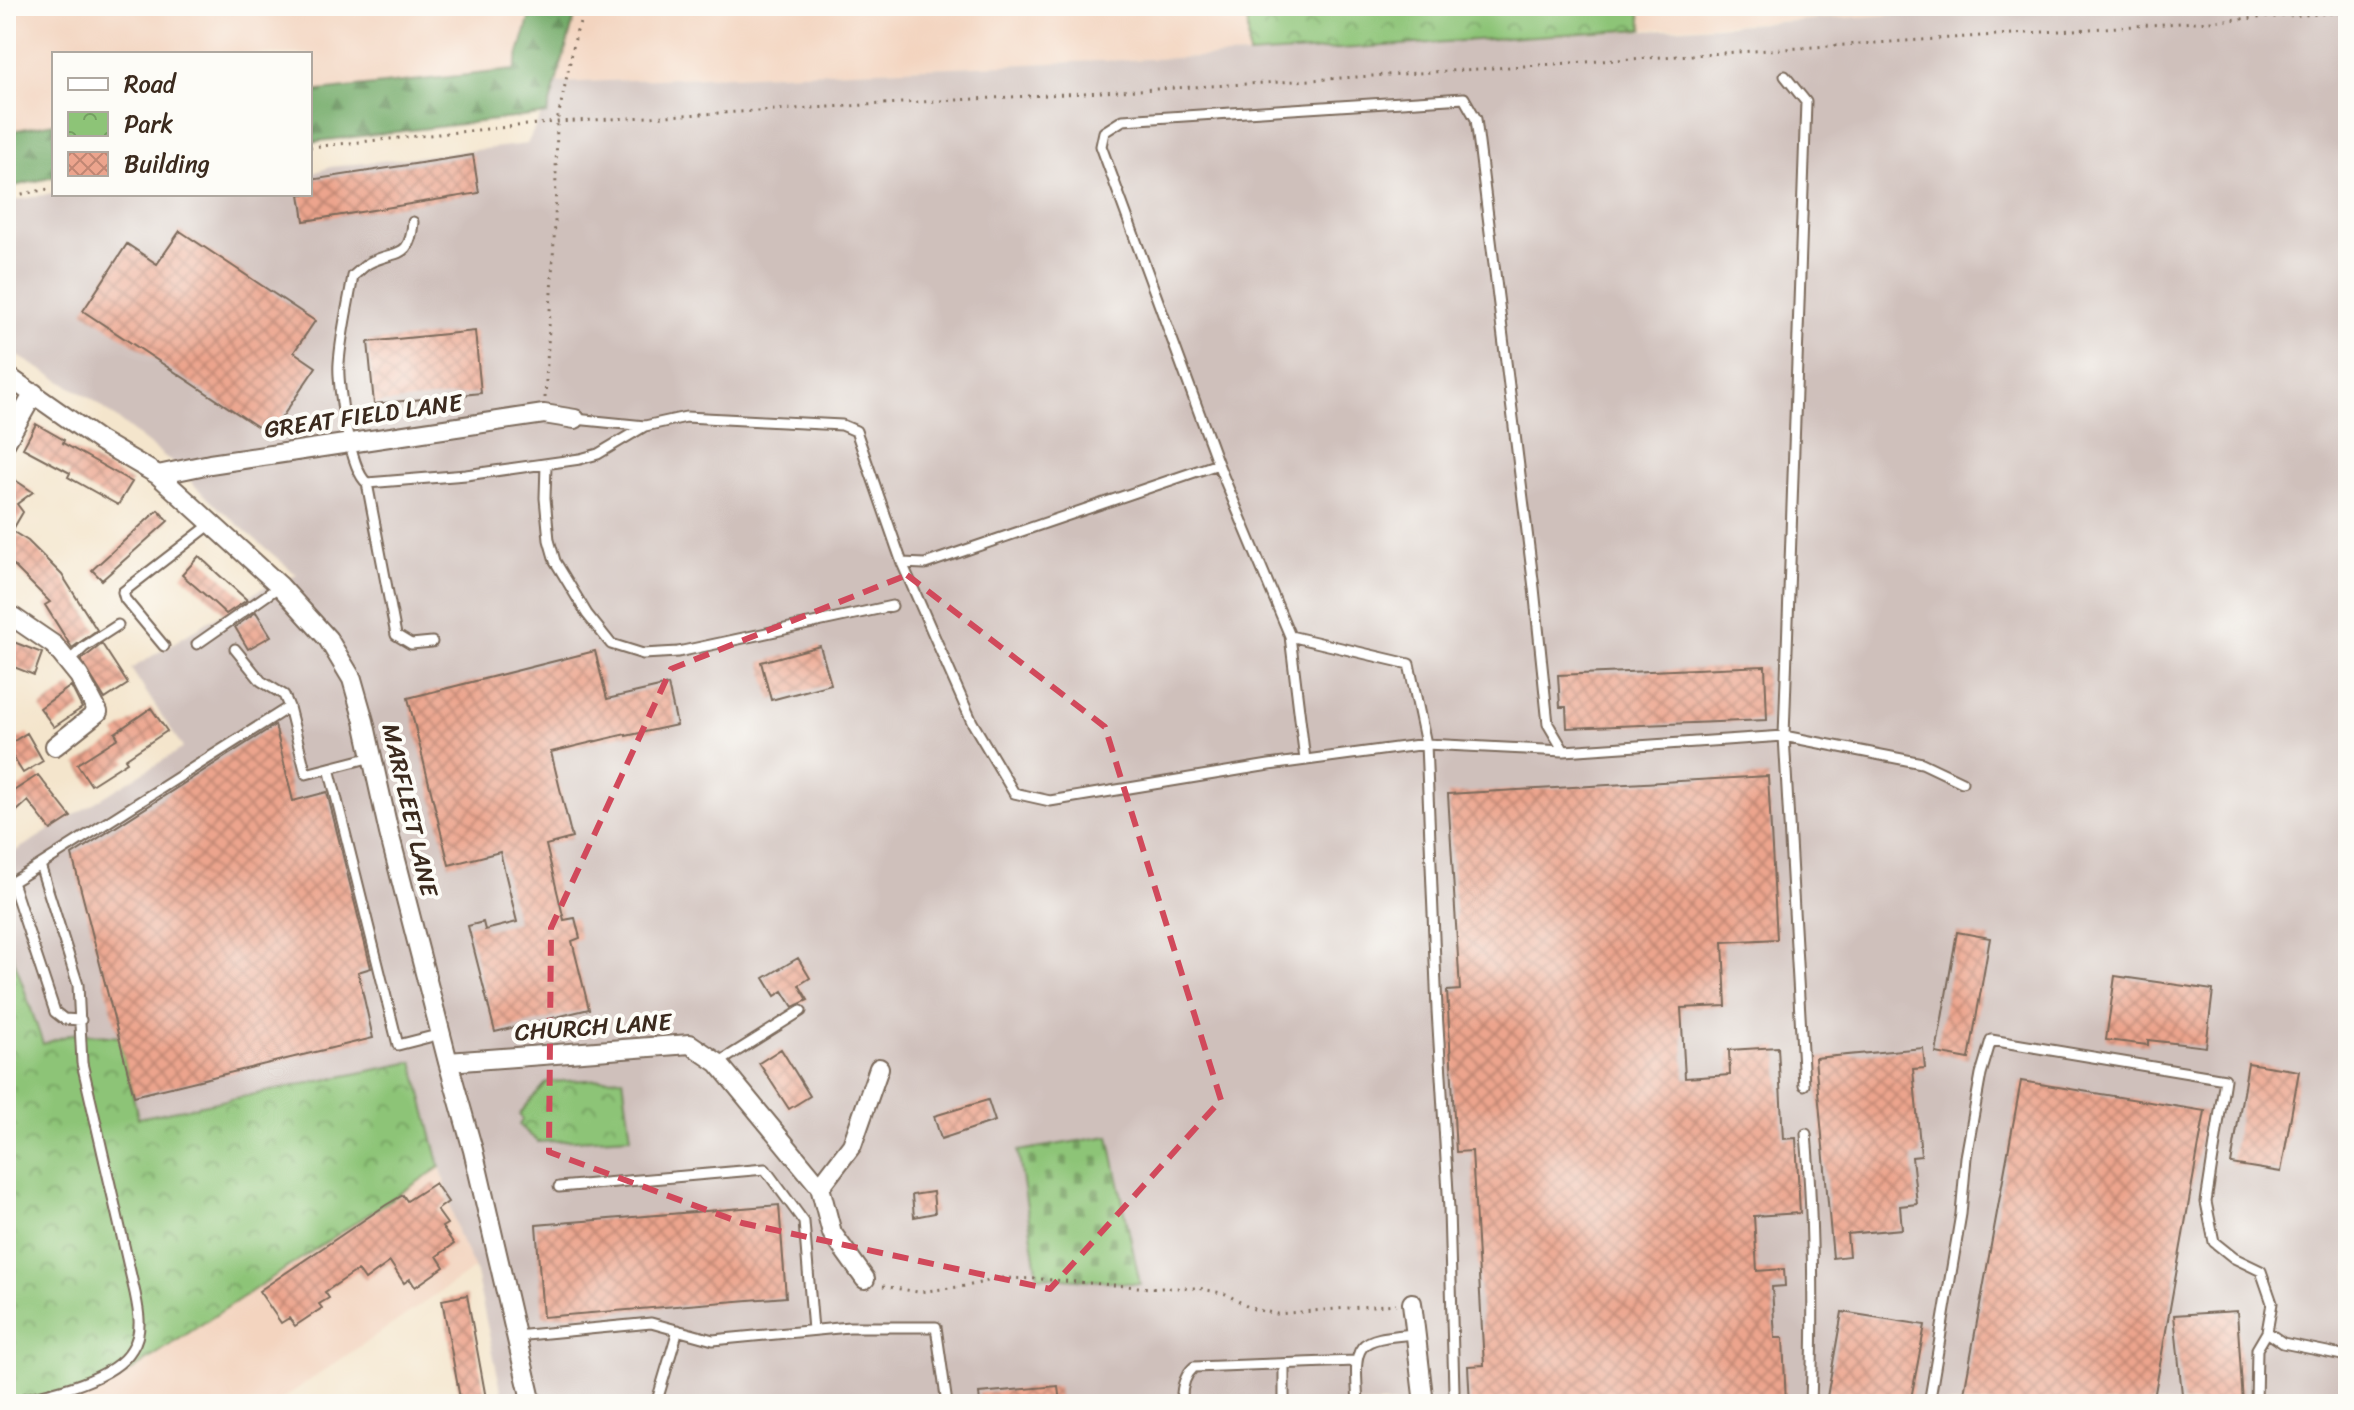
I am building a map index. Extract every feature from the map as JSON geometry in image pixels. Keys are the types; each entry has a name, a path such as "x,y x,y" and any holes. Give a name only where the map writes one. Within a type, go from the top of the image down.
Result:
{"street":[{"name":"MARFLEET LANE","path":"6,375 100,441 158,475 280,586 328,639 352,679 473,1150 532,1404"},
{"path":"6,442 34,393"},
{"name":"GREAT FIELD LANE","path":"158,475 349,442 544,414 575,419"},
{"path":"8,618 54,645 79,676 98,712 55,746"},
{"name":"CHURCH LANE","path":"448,1062 690,1044 718,1063 820,1187 832,1233 865,1279"},
{"path":"820,1187 852,1145 879,1068"},
{"path":"1412,1303 1424,1404"}],"lane":[{"path":"1785,76 1806,102 1784,736 1804,1085"},
{"path":"1305,760 1290,636 1218,464 1101,146 1104,132 1123,120 1464,98 1476,119 1548,724 1564,751"},
{"path":"413,222 412,241 405,251 370,263 353,276 339,366 349,442 359,474 367,483 396,635 411,644 432,642"},
{"path":"575,419 645,426 686,417 842,425 856,431 902,563 972,722 1014,793 1050,801 1426,744 1564,751 1784,736 1922,763 1962,782"},
{"path":"367,483 466,475 598,454 645,426"},
{"path":"546,464 545,498 549,540 555,561 587,614 611,644 643,654 678,652 892,606"},
{"path":"902,563 925,564 1218,464"},
{"path":"164,646 125,599 123,592 211,524"},
{"path":"197,644 280,586"},
{"path":"68,662 84,647 118,625"},
{"path":"1290,636 1409,664 1426,744 1449,1209 1454,1391"},
{"path":"235,649 261,681 284,695 306,774 372,757"},
{"path":"81,1020 64,1019 55,1012 12,882 289,707"},
{"path":"329,768 398,1045 441,1034"},
{"path":"6,1403 89,1381 125,1358 131,1351 139,1325 135,1293 82,1063 78,985 40,865"},
{"path":"718,1063 801,1011"},
{"path":"1929,1404 1961,1214 1966,1157 1981,1074 1991,1040 2225,1079 2206,1202 2214,1242 2234,1258 2261,1271 2272,1303 2267,1332 2257,1349 2256,1404"},
{"path":"1806,1134 1814,1300 1811,1404"},
{"path":"559,1187 765,1169 804,1222 813,1330"},
{"path":"516,1336 651,1323 713,1340 813,1330 936,1327 947,1404"},
{"path":"656,1404 678,1330"},
{"path":"2267,1332 2283,1343 2347,1356 2348,1350"},
{"path":"1358,1404 1355,1361 1362,1346 1378,1337 1416,1334"},
{"path":"1182,1404 1181,1393 1187,1374 1194,1367 1355,1361"},
{"path":"1284,1365 1284,1404"}],"path":[{"path":"544,414 555,223 557,122 576,34 586,6"},
{"path":"312,147 557,122 1265,83 2348,12"},
{"path":"6,197 52,188"},
{"path":"865,1279 879,1285 918,1292 1001,1278 1150,1288 1198,1288 1226,1294 1250,1308 1277,1314 1412,1303"}],"highlighted area":[{"path":"907,575 1105,727 1221,1100 1050,1289 742,1223 549,1152 551,928 671,669"}],"shaded area":[{"path":"6,6 533,6 514,70 312,92 312,52 52,52 52,123 6,132"},
{"path":"578,6 1247,6 1249,55 557,83"},
{"path":"1638,6 1988,6 1989,9 1643,29"},
{"path":"2033,6 2348,6 2348,1404 504,1404 475,1269 458,1234 413,1062 137,1118 75,1033 43,1044 6,936 6,857 183,748 131,669 263,588 297,575 207,498 169,460 93,400 6,349 6,202 52,193 52,196 312,196 312,174 330,167 527,144 557,83 1249,55"},
{"path":"440,1167 458,1234 475,1268 275,1404 47,1404 117,1380"}],"green space":[{"path":"533,6 578,6 547,114 312,142 312,92 514,70"},
{"path":"1247,6 1638,6 1643,29 1249,55"},
{"path":"52,123 52,177 6,188 6,132"},
{"path":"6,936 43,1044 75,1033 120,1037 138,1118 413,1062 440,1167 117,1380 47,1404 6,1404"},
{"path":"623,1078 631,1137 538,1142 519,1125 523,1119 519,1114 547,1082"},
{"path":"1109,1136 1140,1284 1038,1276 1018,1151"}],"building":[{"path":"473,155 479,193 304,221 300,196 312,196 312,180"},
{"path":"180,231 315,321 294,352 316,367 270,435 83,311 127,244 157,264"},
{"path":"475,331 481,393 374,404 368,342"},
{"path":"36,424 132,482 118,505 68,477 70,473 23,448"},
{"path":"15,480 33,492 17,504 23,512 12,531 28,541 62,575 97,630 72,648 45,605 50,602 6,558 6,485 9,490"},
{"path":"158,510 168,521 102,580 92,570"},
{"path":"199,556 247,600 226,614 182,575"},
{"path":"256,612 271,636 248,649 235,627"},
{"path":"11,641 42,653 34,675 6,664"},
{"path":"102,644 128,684 105,699 81,660"},
{"path":"820,646 831,684 771,700 761,662"},
{"path":"595,651 607,699 668,685 677,725 551,752 572,838 546,845 564,920 575,918 580,938 572,941 589,1009 495,1032 468,926 483,922 485,930 517,922 500,852 449,865 408,698"},
{"path":"1765,666 1767,720 1567,728 1566,707 1560,707 1558,675"},
{"path":"71,686 82,708 54,727 40,708"},
{"path":"151,708 167,731 91,785 77,764 118,738 115,733"},
{"path":"275,725 293,801 327,792 371,968 358,972 373,1038 134,1096 72,855"},
{"path":"27,733 43,761 23,773 6,746"},
{"path":"38,775 71,817 51,830 28,801 6,821 6,796"},
{"path":"1768,776 1777,939 1723,942 1726,1006 1681,1008 1685,1078 1730,1075 1729,1050 1778,1047 1783,1139 1796,1138 1800,1213 1754,1216 1757,1271 1784,1269 1785,1286 1772,1287 1775,1338 1783,1338 1786,1404 1470,1404 1468,1366 1484,1365 1472,1151 1456,1152 1447,991 1460,990 1448,794"},
{"path":"1957,932 1990,938 1969,1059 1936,1053"},
{"path":"798,958 810,978 799,985 808,1000 793,1007 783,991 775,996 764,978"},
{"path":"2115,976 2213,990 2206,1047 2148,1040 2148,1045 2106,1040"},
{"path":"1923,1048 1925,1068 1913,1069 1921,1156 1912,1157 1917,1204 1900,1206 1902,1229 1847,1234 1849,1256 1833,1258 1815,1058"},
{"path":"781,1049 810,1096 789,1109 759,1063"},
{"path":"2248,1063 2299,1071 2281,1172 2231,1164"},
{"path":"2021,1081 2205,1111 2153,1404 1962,1404"},
{"path":"988,1100 995,1121 941,1139 934,1116"},
{"path":"435,1183 448,1202 437,1210 447,1224 442,1227 454,1244 437,1256 444,1267 415,1287 410,1279 404,1283 390,1262 365,1280 358,1270 325,1292 329,1298 319,1304 322,1308 295,1326 289,1318 281,1323 259,1291 386,1205 403,1195 407,1201"},
{"path":"933,1192 935,1213 914,1217 912,1195"},
{"path":"779,1205 786,1297 543,1317 536,1225"},
{"path":"467,1295 487,1404 461,1404 442,1300"},
{"path":"2237,1311 2243,1404 2183,1404 2174,1315"},
{"path":"1842,1312 1925,1325 1910,1404 1843,1404 1827,1397"},
{"path":"1058,1386 1060,1404 980,1404 979,1393"}]}
